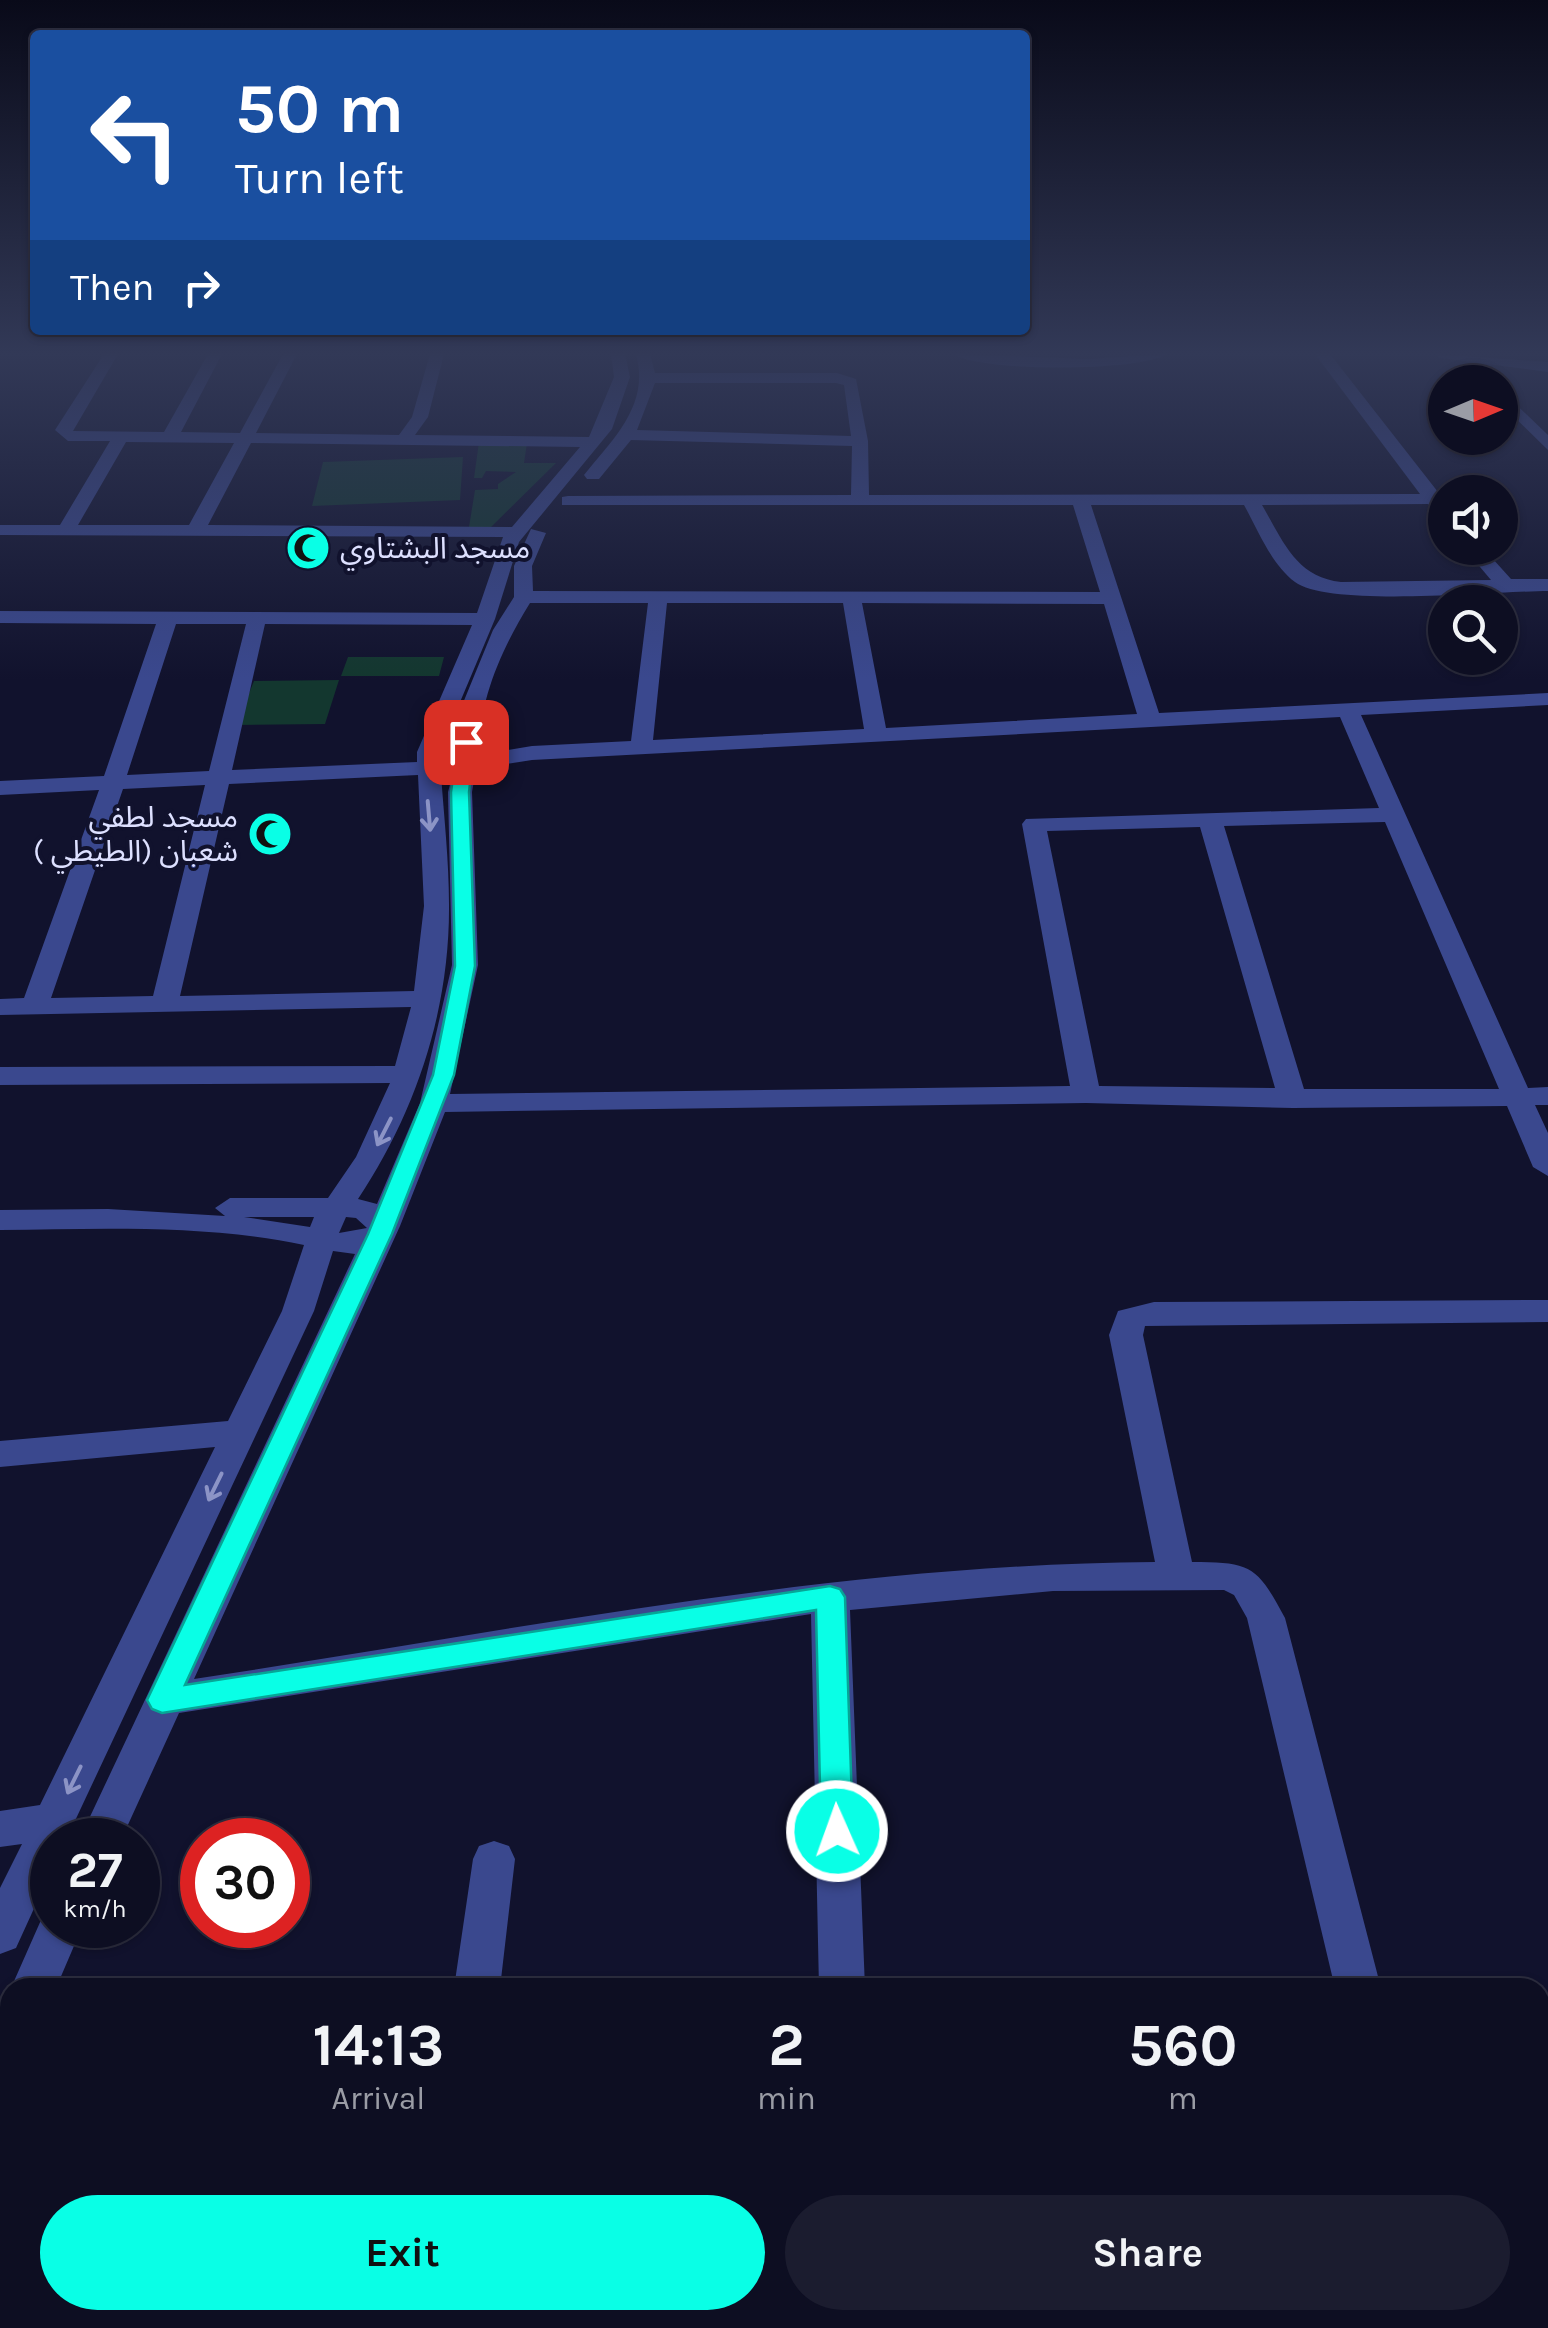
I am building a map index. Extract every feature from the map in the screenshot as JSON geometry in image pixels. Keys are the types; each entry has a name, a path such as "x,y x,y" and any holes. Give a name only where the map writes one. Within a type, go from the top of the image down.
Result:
{"street":[{"path":"65,531 105,463"},
{"path":"196,530 232,463"},
{"path":"110,1818 382,1230 434,1102 465,966 460,792 467,756 466,731 474,698 503,630 516,532 578,463"},
{"path":"55,1818 298,1311 319,1239 386,1128 408,1074 427,998 437,906 426,760 522,574 531,543 602,463"},
{"path":"860,463 860,503"},
{"path":"1406,463 1428,492"},
{"path":"1248,498 1288,564 1307,583 1338,588 1428,587"},
{"path":"568,501 860,503 1248,498 1428,506"},
{"path":"1081,501 1150,720"},
{"path":"0,530 516,532"},
{"path":"1488,565 1505,585"},
{"path":"1518,586 1548,586"},
{"path":"851,596 876,735"},
{"path":"0,618 256,622 507,601 658,597 1111,598"},
{"path":"641,748 658,597"},
{"path":"34,1007 76,898 167,621"},
{"path":"164,1006 215,778 256,622"},
{"path":"0,788 215,778 467,756 1548,699"},
{"path":"1347,708 1392,815 1534,1097 1548,1167"},
{"path":"1086,1094 1034,824 1392,815"},
{"path":"1210,820 1293,1099"},
{"path":"0,1008 427,998"},
{"path":"0,1076 408,1074"},
{"path":"434,1102 1086,1094 1293,1099 1534,1097"},
{"path":"108,1219 165,1210 337,1206 367,1210 382,1230"},
{"path":"0,1220 108,1219 275,1229 350,1245 382,1230"},
{"path":"1176,1574 1124,1324 1130,1319 1154,1313 1548,1311"},
{"path":"0,1454 242,1432"},
{"path":"162,1700 830,1597 1002,1580 1228,1576 1248,1585 1260,1601 1355,1978"},
{"path":"830,1597 842,1978"},
{"path":"0,1829 30,1825"},
{"path":"479,1978 494,1859"},
{"path":"0,1934 30,1871"},
{"path":"38,1978 52,1948"}],"green space":[{"path":"323,463 463,463 460,500 312,506"},
{"path":"476,463 556,463 491,527 469,527 475,490 498,489 498,484 516,472 486,471 482,478 474,478"},
{"path":"348,657 444,657 439,676 341,676"},
{"path":"339,680 325,724 236,725 254,681"}],"place":[{"name":"مسجد البشتاوي","path":"308,548"},
{"name":"مسجد لطفي شعبان (الطيطي )","path":"270,834"}],"route":[{"path":"466,742 468,759 460,783 465,966 444,1075 380,1234 162,1700 830,1597 837,1831"}]}
